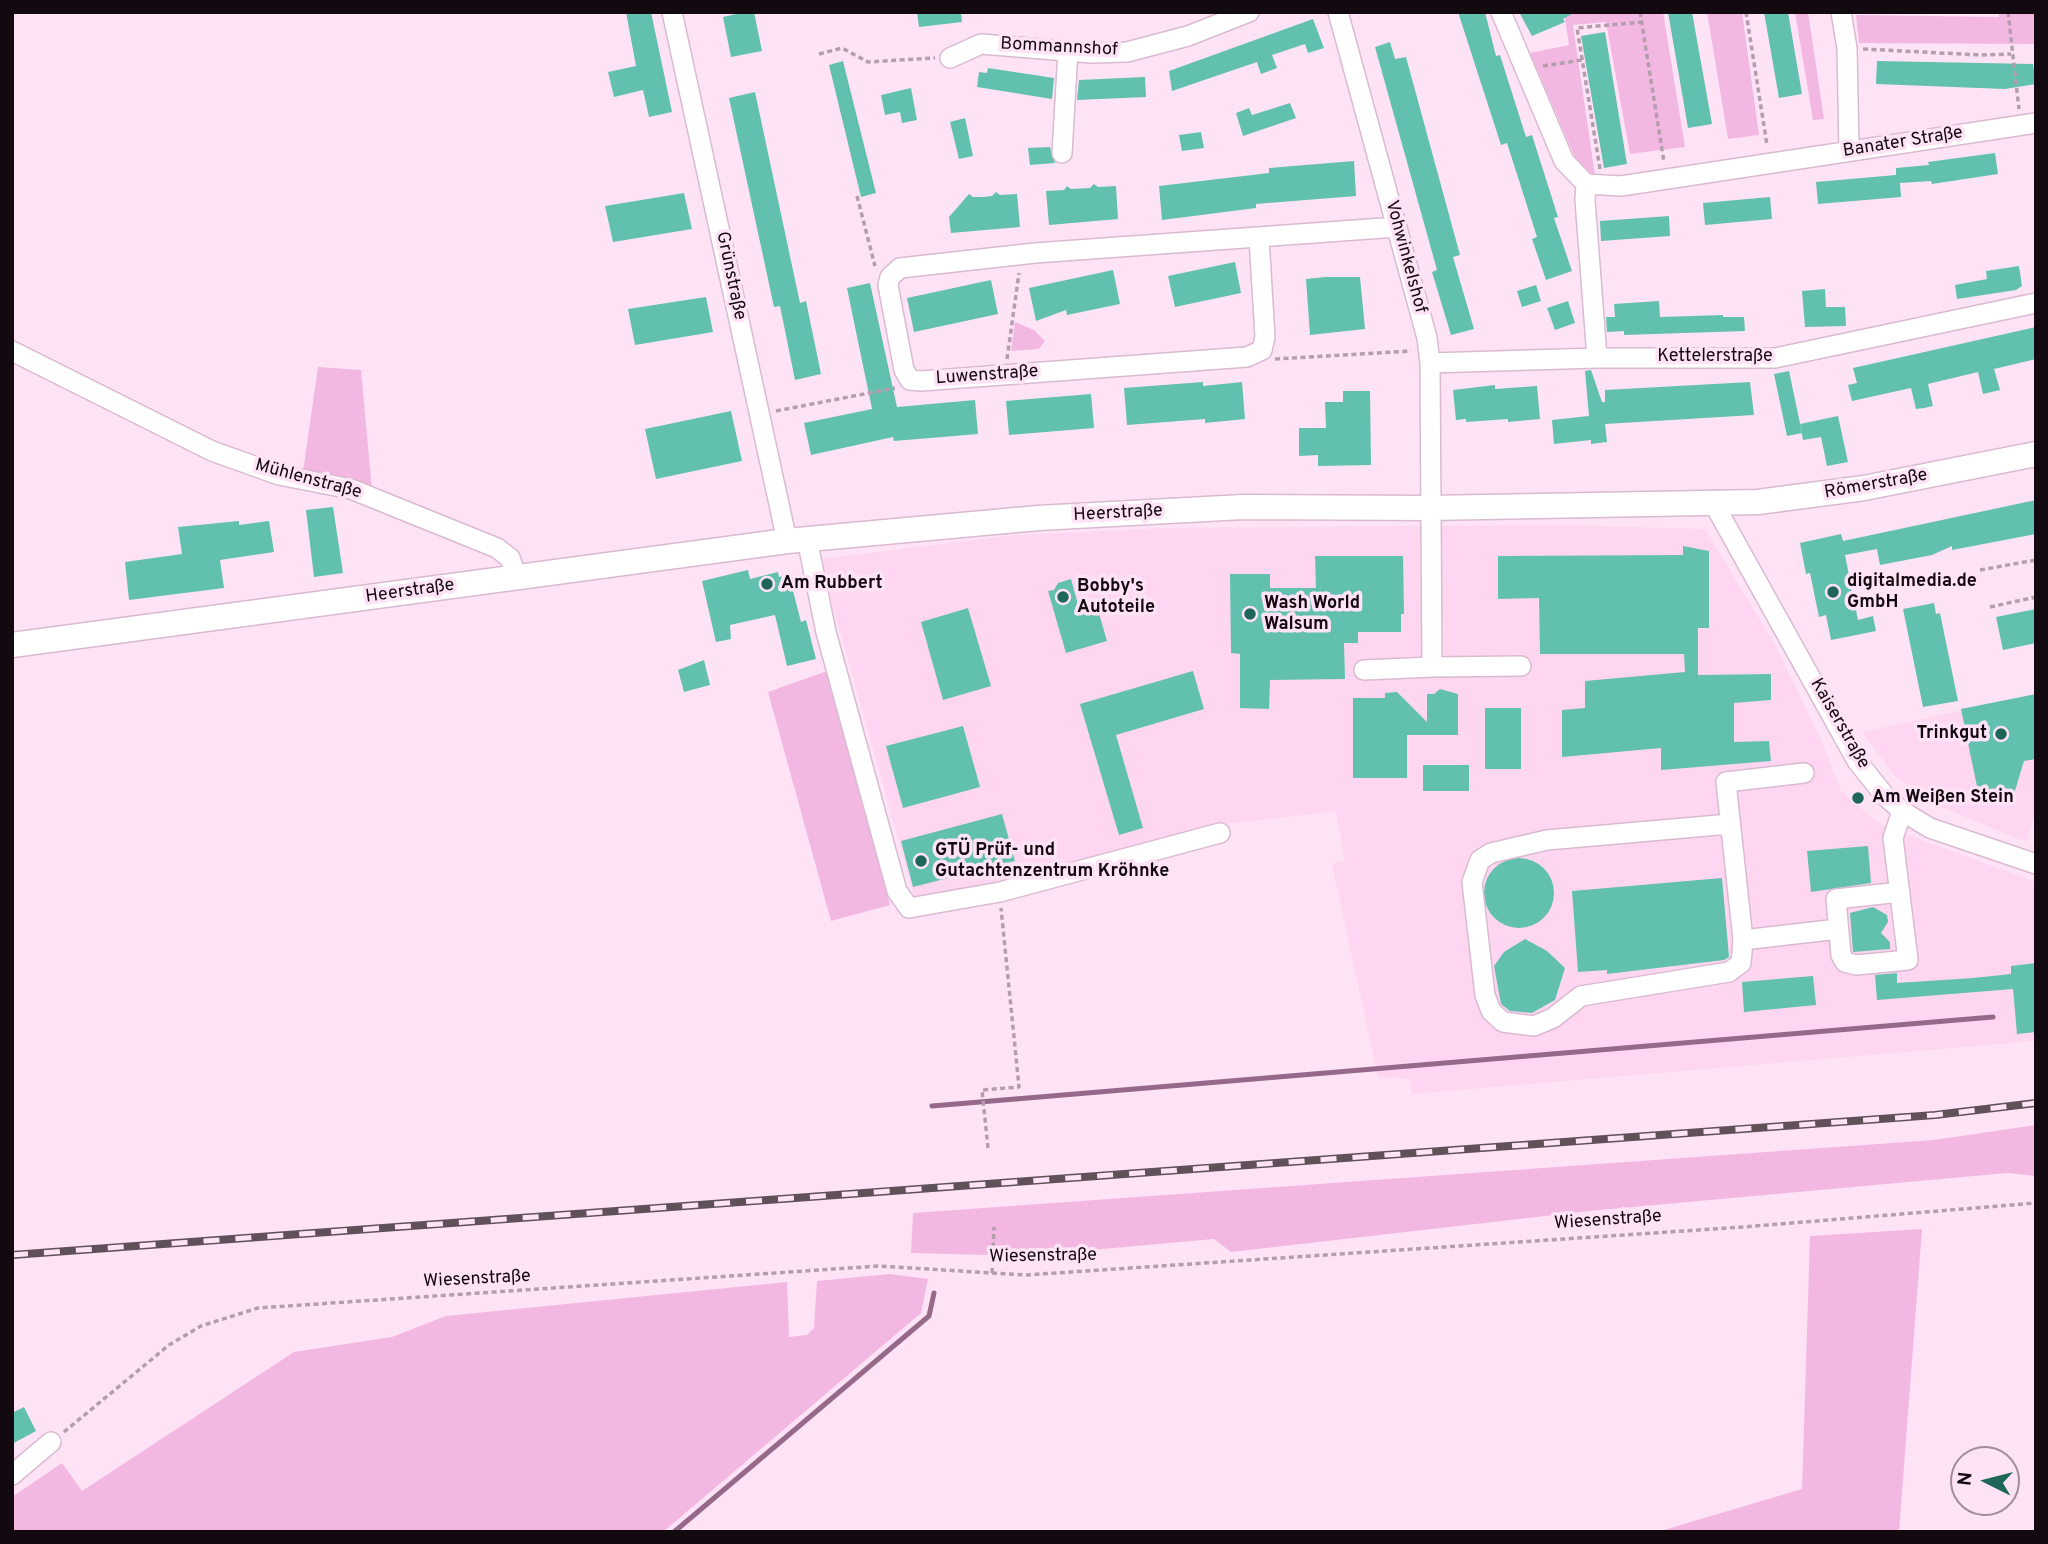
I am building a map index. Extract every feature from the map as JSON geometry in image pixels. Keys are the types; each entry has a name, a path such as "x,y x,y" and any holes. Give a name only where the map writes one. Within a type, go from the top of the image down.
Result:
{"main road":[{"name":"Römerstraße","path":"1714,504 1807,497 2036,454"},
{"name":"Heerstraße","path":"12,645 797,540 1038,518 1243,507 1429,508 1714,504"}],"street":[{"name":"Grünstraße","path":"672,12 760,415 797,540"},
{"name":"Bommannshof","path":"950,58 981,44 1068,51 1127,52 1188,36 1226,17 1249,12"},
{"name":"Vohwinkelshof","path":"1338,12 1429,356 1429,508"},
{"path":"1502,12 1564,161 1595,185 1585,200 1597,358"},
{"path":"1841,12 1847,48 1849,151"},
{"path":"1062,153 1068,51"},
{"name":"Banater Straße","path":"1595,185 1667,178 2028,124"},
{"path":"888,285 890,277 900,268 1018,255 1396,227"},
{"path":"1259,238 1265,337 1262,350"},
{"name":"Luwenstraße","path":"888,285 904,370 910,380 1247,357 1262,350"},
{"name":"Kettelerstraße","path":"1429,356 1775,358 2036,303"},
{"name":"Mühlenstraße","path":"12,351 212,451 279,475 351,489 497,548 510,558 517,578"},
{"name":"Kaiserstraße","path":"1714,504 1857,761 1885,796 1902,811 1930,828 2036,864"},
{"path":"1429,508 1432,667"},
{"path":"797,540 826,632 897,891 909,908 1000,892 1220,833"},
{"path":"1364,670 1521,666"},
{"path":"1730,824 1547,840 1491,853 1480,860 1472,882 1485,995 1491,1011 1503,1022 1534,1026 1553,1018 1581,996 1729,972 1741,963 1742,940 1726,782 1804,773"},
{"path":"1900,892 1836,899 1841,955 1850,964 1908,960 1894,838 1902,811"},
{"path":"1742,940 1838,929"},
{"path":"12,1475 51,1442"}],"path":[{"path":"1640,12 1667,178"},
{"path":"1746,12 1769,163"},
{"path":"2008,12 2011,54 2028,124"},
{"path":"1595,185 1583,60 1577,28 1642,22"},
{"path":"819,54 842,48 868,62 950,58"},
{"path":"1847,48 2011,54"},
{"path":"1524,70 1583,60"},
{"path":"857,196 876,267 888,285"},
{"path":"1006,375 1018,255"},
{"path":"1262,350 1280,361 1429,356"},
{"path":"760,415 895,388 910,380"},
{"path":"1980,570 2036,560"},
{"path":"1990,607 2036,597"},
{"path":"988,1149 982,1090 1019,1087 1000,892"},
{"name":"Wiesenstraße","path":"51,1442 169,1345 201,1326 258,1308 877,1265 1026,1275 2036,1203"},
{"path":"992,1273 994,1227"}],"shaded area":[{"path":"1564,12 1663,12 1685,147 1630,154 1606,22 1573,25 1595,176 1577,162 1530,53 1569,45"},
{"path":"1707,12 1742,12 1759,135 1728,139"},
{"path":"1795,12 1808,12 1824,119 1813,120"},
{"path":"1999,12 2036,12 2036,44 1859,43 1856,15 1999,17"},
{"path":"1015,322 1034,330 1045,341 1039,349 1011,351"},
{"path":"318,367 361,370 372,490 303,472"},
{"path":"1558,525 1705,529 1773,641 1822,742 1841,791 1881,825 2036,882 2036,1041 1412,1094 1409,1079 1378,1077 1332,864 1345,861 1336,811 1219,825 960,892 914,896 820,559 1006,536 1162,528"},
{"path":"830,670 890,905 831,921 768,692"},
{"path":"2036,694 2036,810 2026,842 1934,804 1895,776 1862,732"},
{"path":"2036,1125 2036,1176 2007,1173 1589,1211 1231,1252 1214,1239 1024,1256 911,1253 913,1213 1934,1140"},
{"path":"1922,1229 1899,1532 1657,1532 1802,1489 1810,1236"},
{"path":"890,1274 928,1279 921,1313 663,1532 12,1532 12,1497 62,1463 82,1491 294,1352 392,1337 446,1316 787,1282 789,1337 807,1335 814,1328 817,1281"}],"building":[{"path":"626,12 651,12 672,112 649,117 643,90 614,97 608,72 636,66"},
{"path":"754,12 762,51 731,57 723,17"},
{"path":"917,12 961,12 962,22 919,27"},
{"path":"1458,12 1485,12 1496,56 1500,55 1526,137 1532,135 1558,217 1554,218 1572,271 1546,280 1532,239 1537,237 1507,143 1501,145"},
{"path":"1519,12 1575,12 1563,19 1565,22 1532,36"},
{"path":"1668,12 1692,12 1712,124 1688,128"},
{"path":"1764,12 1788,12 1802,94 1779,98"},
{"path":"1313,19 1324,48 1308,53 1305,44 1272,55 1277,68 1261,74 1257,62 1172,91 1169,71"},
{"path":"1605,32 1627,164 1604,168 1581,36"},
{"path":"1390,42 1395,59 1406,57 1460,255 1453,257 1474,329 1451,335 1432,272 1437,270 1375,47"},
{"path":"843,61 876,193 861,197 829,65"},
{"path":"1877,61 2033,64 2036,84 2005,89 1876,84"},
{"path":"988,68 1054,78 1052,99 977,87 979,72 987,73"},
{"path":"1145,77 1146,97 1077,100 1079,80"},
{"path":"911,88 917,120 902,123 900,112 885,115 881,95"},
{"path":"755,92 800,303 806,301 821,374 795,380 780,306 774,307 729,98"},
{"path":"1290,103 1296,118 1243,136 1236,113 1249,108 1252,115"},
{"path":"965,118 973,156 959,159 950,122"},
{"path":"1201,132 1204,148 1182,151 1179,135"},
{"path":"1050,147 1055,163 1030,165 1028,148"},
{"path":"1995,153 1998,174 1932,184 1931,181 1900,183 1901,197 1818,204 1816,182 1896,175 1896,168"},
{"path":"1354,161 1356,196 1256,204 1256,208 1162,220 1159,186 1269,173 1269,168"},
{"path":"1094,184 1098,187 1116,186 1118,219 1049,225 1046,191 1064,190 1067,186 1071,189 1090,188"},
{"path":"996,192 1000,195 1017,194 1020,227 951,233 949,217 969,194 983,197 992,196"},
{"path":"684,193 692,229 613,242 605,206"},
{"path":"1770,197 1772,219 1705,225 1703,203"},
{"path":"1669,216 1670,236 1601,241 1600,221"},
{"path":"1235,262 1241,293 1175,307 1168,276"},
{"path":"2019,266 2022,286 2016,290 1957,299 1955,285 1987,279 1986,271"},
{"path":"1113,270 1120,304 1067,315 1066,310 1036,321 1029,288"},
{"path":"1360,277 1365,329 1310,335 1306,279"},
{"path":"991,280 998,314 914,332 907,298"},
{"path":"870,283 897,407 975,400 978,434 894,441 893,437 811,455 804,423 872,409 847,288"},
{"path":"1536,285 1541,301 1522,307 1517,291"},
{"path":"1825,289 1826,307 1845,307 1846,326 1805,327 1802,291"},
{"path":"706,297 713,332 635,345 628,309"},
{"path":"1568,301 1575,323 1555,330 1547,308"},
{"path":"1659,301 1660,317 1744,317 1745,331 1624,335 1624,331 1607,332 1606,317 1615,317 1614,304"},
{"path":"2036,327 2036,359 1994,369 2000,390 1983,394 1978,372 1928,384 1933,406 1916,409 1911,388 1852,401 1848,385 1857,383 1853,368"},
{"path":"1591,370 1602,402 1605,402 1605,390 1750,382 1754,415 1605,424 1607,442 1591,444 1591,440 1554,444 1552,420 1589,416 1585,371"},
{"path":"1789,371 1802,433 1787,436 1774,374"},
{"path":"1203,382 1203,386 1242,382 1245,419 1127,425 1124,388"},
{"path":"1495,385 1495,389 1537,386 1540,419 1508,422 1508,419 1466,422 1466,419 1456,420 1453,390"},
{"path":"1343,391 1370,391 1371,465 1318,466 1318,455 1299,456 1299,428 1326,428 1325,402 1343,402"},
{"path":"1091,394 1094,428 1009,435 1006,401"},
{"path":"731,411 742,461 656,479 645,429"},
{"path":"1838,416 1848,462 1827,466 1821,437 1803,440 1800,424"},
{"path":"2036,500 2036,534 1952,550 1952,546 1932,555 1880,565 1877,549 1845,555 1858,620 1873,616 1876,631 1831,640 1826,615 1819,617 1810,573 1806,574 1800,543 1841,534 1843,541"},
{"path":"333,507 343,573 314,577 306,510"},
{"path":"239,521 239,525 269,521 274,552 220,560 224,588 129,600 125,562 182,554 178,527"},
{"path":"1683,546 1709,551 1709,628 1698,628 1698,675 1771,674 1771,700 1734,703 1734,742 1769,741 1771,761 1661,770 1661,748 1562,757 1562,710 1585,708 1585,681 1685,672 1684,654 1540,654 1539,598 1498,599 1498,556 1683,555"},
{"path":"1315,556 1403,556 1404,614 1401,614 1401,632 1358,632 1358,643 1344,643 1345,679 1270,680 1269,709 1240,708 1240,654 1231,653 1230,574 1270,574 1270,588 1316,588"},
{"path":"748,570 750,579 778,572 779,577 789,575 801,622 806,620 816,659 787,666 775,615 730,625 731,639 716,642 702,581"},
{"path":"1071,579 1081,615 1098,610 1107,641 1066,653 1048,591 1054,590 1058,583"},
{"path":"1934,603 1936,614 1940,613 1958,701 1923,707 1903,609"},
{"path":"968,608 991,686 943,700 921,622"},
{"path":"2036,609 2036,643 2003,650 1996,617"},
{"path":"704,660 710,685 684,692 678,670"},
{"path":"1193,671 1204,709 1116,735 1143,828 1119,835 1080,704"},
{"path":"1440,689 1458,694 1458,735 1407,735 1407,778 1353,778 1353,698 1385,698 1385,693 1397,692 1427,722 1427,694 1434,694"},
{"name":"Trinkgut","path":"2036,694 2036,759 2024,761 2014,794 1980,801 1961,709"},
{"path":"1485,708 1521,708 1521,769 1485,769"},
{"path":"963,726 980,787 903,808 886,746"},
{"path":"1423,765 1469,765 1469,791 1423,791"},
{"path":"1002,814 1015,861 913,887 901,841"},
{"path":"1868,846 1871,883 1811,892 1807,851"},
{"path":"1519,858 1544,868 1554,893 1544,918 1519,928 1494,918 1484,893 1494,868"},
{"path":"1722,878 1729,957 1724,960 1607,974 1607,970 1578,972 1572,891"},
{"path":"1873,907 1887,915 1888,922 1881,933 1890,942 1890,949 1853,952 1850,913"},
{"path":"1525,939 1547,951 1565,968 1555,1000 1532,1013 1510,1011 1501,1004 1494,966 1504,952"},
{"path":"2036,963 2036,1032 2017,1034 2013,989 1877,1000 1875,975 1897,973 1897,983 1973,978 2011,974 2011,966"},
{"path":"1813,976 1816,1005 1744,1012 1742,982"},
{"path":"24,1407 36,1431 12,1444 12,1413"}],"waterway":[{"path":"932,1106 1993,1017"},
{"path":"674,1532 929,1316 934,1293"}],"railway":[{"path":"12,1255 1935,1115 2036,1103"}],"place":[{"name":"Am Rubbert","path":"767,584"},
{"name":"digitalmedia.de GmbH","path":"1833,592"},
{"name":"Bobby's Autoteile","path":"1063,597"},
{"name":"Wash World Walsum","path":"1250,614"},
{"name":"Trinkgut","path":"2001,734"},
{"name":"Am Weißen Stein","path":"1858,798"},
{"name":"GTÜ Prüf- und Gutachtenzentrum Kröhnke","path":"921,861"}]}
